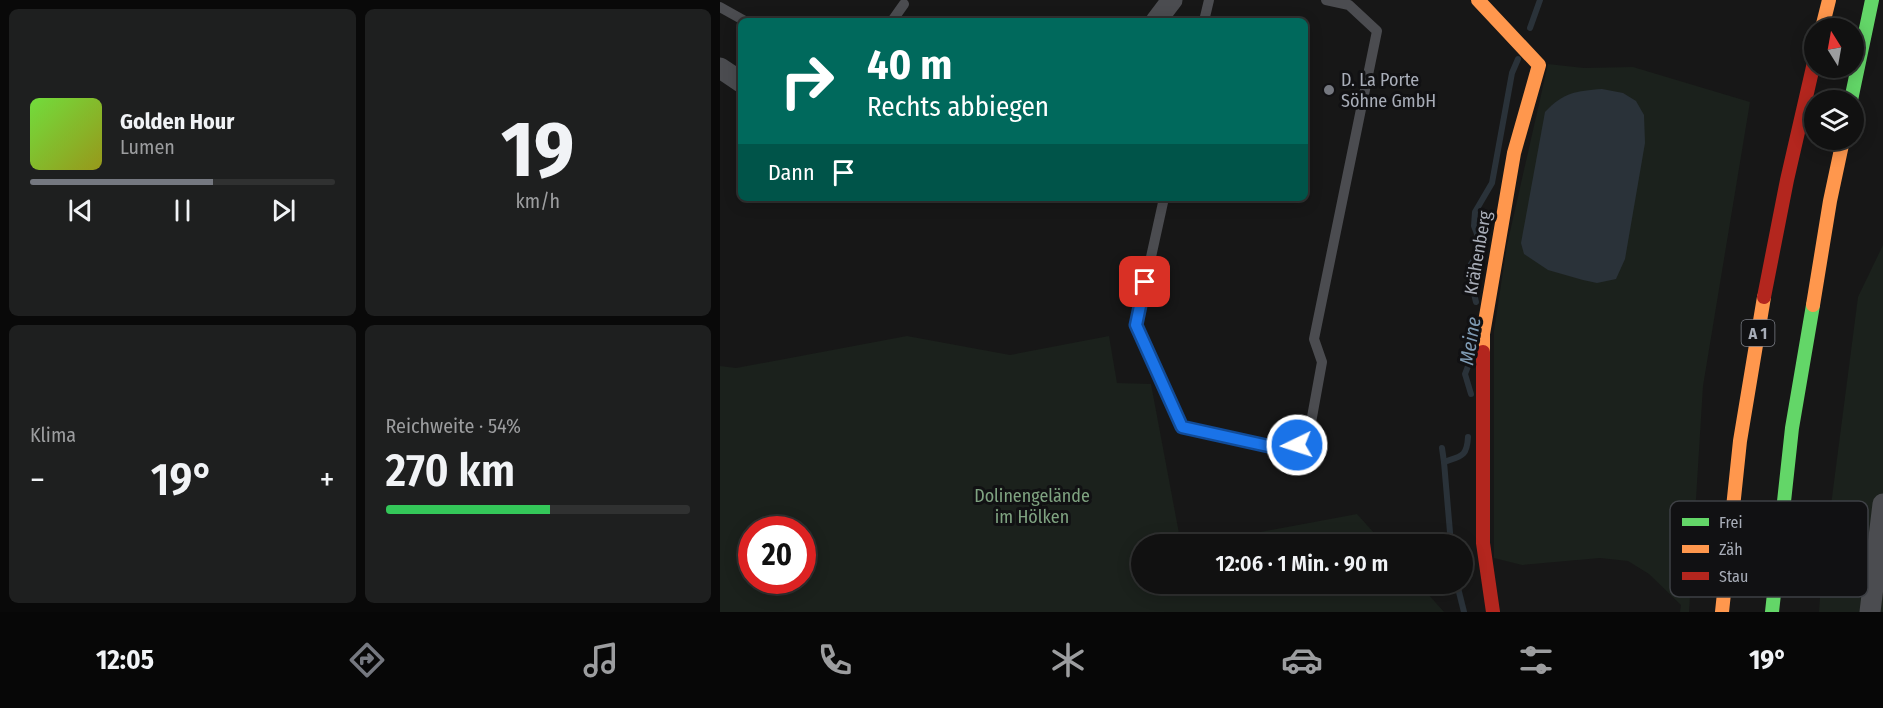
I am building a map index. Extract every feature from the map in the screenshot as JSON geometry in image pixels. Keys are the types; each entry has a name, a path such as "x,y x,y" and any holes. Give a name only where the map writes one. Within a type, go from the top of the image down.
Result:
{"main road":[{"name":"Krähenberg","path":"1478,0 1539,65 1514,153 1483,334 1483,543 1493,612"},
{"path":"1824,18 1829,0"},
{"path":"1853,90 1872,0"},
{"name":"A 1","path":"1734,501 1748,387 1772,256 1811,78"},
{"path":"1784,501 1792,428 1830,201 1841,150"},
{"name":"A 1","path":"1722,612 1724,597"},
{"path":"1772,612 1774,597"}],"street":[{"path":"1158,18 1172,0"},
{"path":"720,68 738,80"},
{"path":"1870,612 1883,504"}],"lane":[{"path":"1205,18 1209,0"},
{"path":"1163,201 1136,325 1182,427 1286,450 1308,439 1322,362 1314,339 1377,31 1349,5 1326,0"},
{"path":"894,18 904,4"},
{"path":"720,7 740,18"}],"green space":[{"path":"1548,64 1584,68 1633,67 1750,102 1703,386 1696,501 1670,501 1670,594 1649,574 1628,561 1600,558 1522,565 1494,558 1494,331 1507,245"},
{"path":"1883,245 1883,612 1819,612 1820,597 1868,597 1868,501 1832,501 1858,297"},
{"name":"Dolinengelände im Hölken","path":"907,336 1010,355 1109,336 1117,383 1151,384 1179,534 1131,534 1131,594 1428,594 1444,612 720,612 720,366 736,368"},
{"path":"1357,514 1375,534 1250,534"},
{"path":"1673,597 1690,597 1689,612 1680,612 1681,605"}],"shaded area":[{"path":"1602,89 1623,93 1636,101 1644,115 1645,143 1625,259 1616,279 1597,283 1548,270 1524,254 1521,243 1545,112 1565,96"}],"waterway":[{"name":"Meine","path":"1530,28 1540,0"},
{"name":"Meine","path":"1476,302 1470,277 1471,264 1480,250 1480,242 1474,226 1475,212 1492,183 1512,73 1518,59"},
{"name":"Meine","path":"1470,361 1465,374 1471,394"},
{"name":"Meine","path":"1450,534 1444,462 1462,455 1468,437"},
{"path":"1442,448 1444,462"},
{"name":"Meine","path":"1460,594 1464,612"}],"traffic: fast":[{"path":"1853,90 1872,0"},
{"path":"1784,501 1792,428 1813,305"},
{"path":"1772,612 1774,597"}],"traffic: slow":[{"path":"1478,0 1539,65 1514,153 1483,334 1483,352"},
{"path":"1824,18 1829,0"},
{"path":"1813,305 1841,150"},
{"path":"1734,501 1740,441 1764,297"},
{"path":"1722,612 1724,597"}],"traffic: jam":[{"path":"1764,297 1810,78"},
{"path":"1483,352 1483,543 1493,612"}],"place":[{"name":"D. La Porte Söhne GmbH","path":"1329,90"}],"route":[{"path":"1145,282 1136,325 1182,427 1286,450 1297,445"}]}
